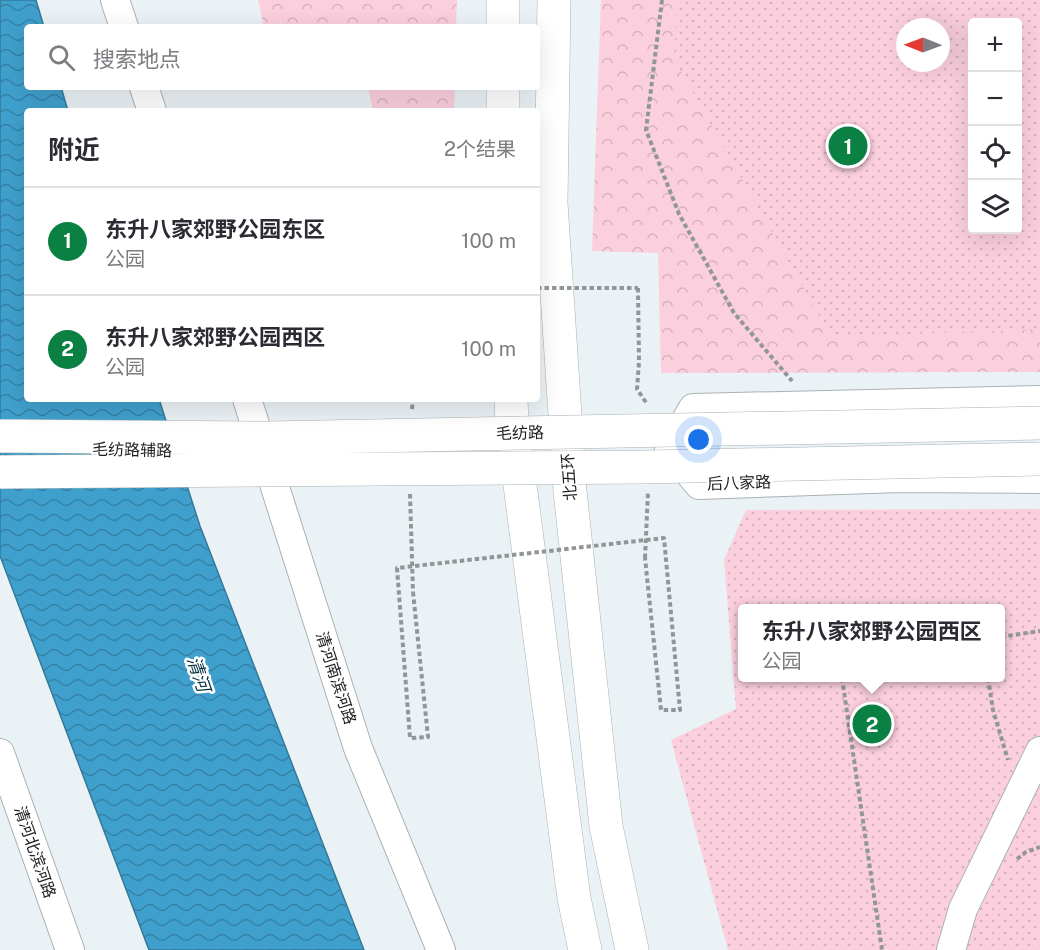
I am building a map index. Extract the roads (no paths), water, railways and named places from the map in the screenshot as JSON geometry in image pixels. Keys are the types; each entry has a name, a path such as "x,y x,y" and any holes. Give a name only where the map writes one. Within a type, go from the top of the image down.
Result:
{"main road":[{"path":"503,0 503,24"},
{"name":"北五环","path":"554,0 551,203 570,491 606,826 632,950"},
{"path":"503,90 504,108"},
{"path":"511,402 515,447 574,898 585,950"},
{"name":"毛纺路","path":"0,436 269,438 1040,423"},
{"path":"0,472 540,469 1040,459"}],"street":[{"path":"115,0 123,24"},
{"path":"145,90 151,108"},
{"name":"后八家路","path":"1040,400 693,408 669,449 699,485 900,478 1040,479"},
{"name":"清河南滨河路","path":"247,402 358,748 441,950"},
{"name":"毛纺路辅路","path":"0,449 263,453"},
{"path":"951,950 963,909 1040,752"},
{"name":"清河北滨河路","path":"0,753 70,950"}],"water":[{"name":"清河","path":"0,0 36,0 43,24 24,24 24,90 62,90 67,108 24,108 24,402 160,402 200,526 364,950 149,950 0,556"}],"place":[{"name":"东升八家郊野公园东区","path":"848,146"},
{"name":"东升八家郊野公园西区","path":"872,724"}]}
